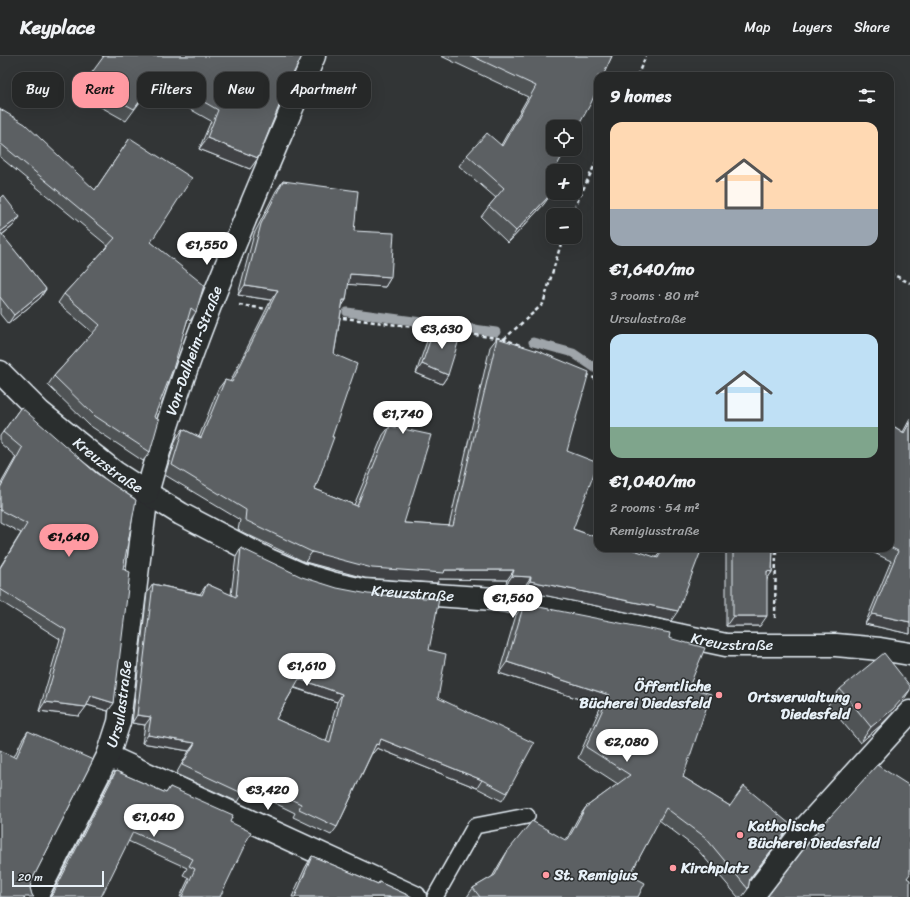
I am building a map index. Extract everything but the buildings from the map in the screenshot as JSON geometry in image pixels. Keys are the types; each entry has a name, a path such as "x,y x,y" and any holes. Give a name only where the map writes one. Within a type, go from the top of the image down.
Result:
{"street":[{"name":"Von-Dalheim-Straße","path":"147,493 160,448 211,302 314,56"},
{"name":"Kreuzstraße","path":"0,372 40,412 116,473 181,514 262,557 302,574 335,584 363,590 494,599 542,606 726,645 836,646 880,649 910,654"},
{"name":"Ursulastraße","path":"36,897 108,756 119,722 147,493"},
{"path":"752,897 804,829 910,712"},
{"path":"108,756 415,897"}],"lane":[{"path":"435,897 475,826 527,816"}],"path":[{"path":"639,72 646,56"},
{"path":"574,208 594,166"},
{"path":"504,339 543,304 561,244"},
{"path":"894,275 910,283"},
{"path":"211,302 274,310"},
{"path":"329,316 439,330"},
{"path":"446,331 504,339 532,349"},
{"path":"585,374 594,378"},
{"path":"775,646 776,552"}],"waterway":[{"path":"347,312 496,332"},
{"path":"533,342 573,353 594,367"}],"place":[{"name":"Öffentliche Bücherei Diedesfeld","path":"719,695"},
{"name":"Ortsverwaltung Diedesfeld","path":"858,706"},
{"name":"Katholische Bücherei Diedesfeld","path":"740,835"},
{"name":"Kirchplatz","path":"673,868"},
{"name":"St. Remigius","path":"546,875"}]}
